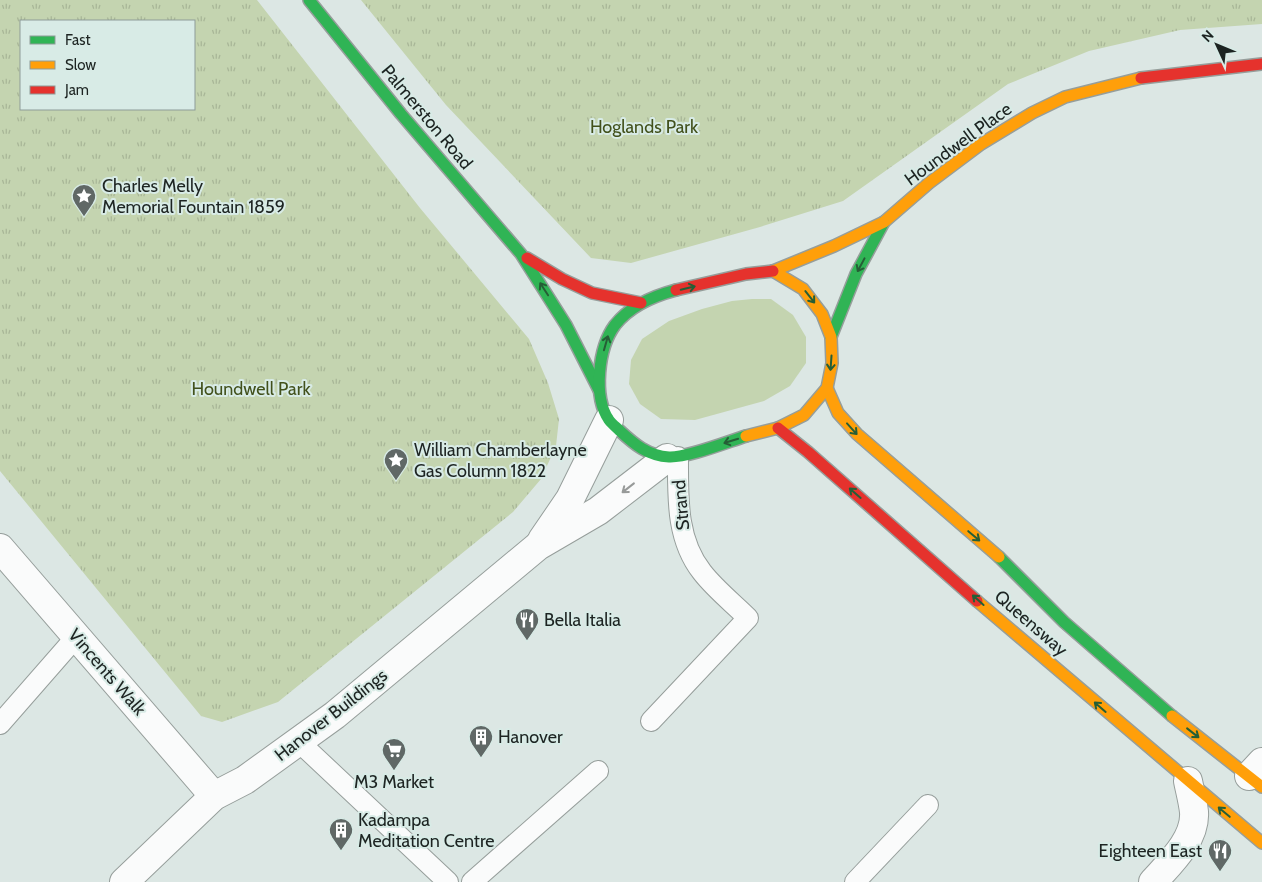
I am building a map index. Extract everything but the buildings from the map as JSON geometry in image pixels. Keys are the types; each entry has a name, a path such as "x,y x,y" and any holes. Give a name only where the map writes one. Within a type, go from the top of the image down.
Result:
{"street":[{"name":"Palmerston Road","path":"308,0 401,114 521,254 566,325 599,391 609,420"},
{"name":"Houndwell Place","path":"773,272 884,222 929,183 981,144 1032,113 1066,97 1151,76 1262,64"},
{"name":"Houndwell Place","path":"831,337 856,274 884,222"},
{"name":"Palmerston Road","path":"521,254 562,279 592,293 641,303"},
{"path":"599,391 602,357 608,334 622,317 641,303 663,294 750,272 773,272 803,289 822,314 831,337 832,363 827,388 804,415 778,428 672,458 648,454 630,442 609,420"},
{"name":"Queensway","path":"827,388 838,413 857,434 1010,567 1064,622 1155,703 1258,775"},
{"name":"Hanover Buildings","path":"538,546 570,499 609,420"},
{"name":"Queensway","path":"778,428 815,458 1014,633 1262,843"},
{"name":"Hanover Buildings","path":"124,882 214,796 245,780 335,715 538,546 598,511 672,458"},
{"name":"Vincents Walk","path":"0,548 214,796"},
{"path":"1154,882 1187,841 1193,826 1194,813 1188,781"}],"lane":[{"name":"Strand","path":"651,721 748,618 701,571 684,539 672,458"},
{"path":"0,724 76,636"},
{"path":"298,740 448,882"},
{"path":"472,882 598,771"},
{"path":"855,882 928,805"}],"green space":[{"name":"Houndwell Park","path":"0,0 257,0 420,208 529,339 548,383 559,419 556,446 541,479 513,512 278,702 222,722 201,716 0,471"},
{"name":"Hoglands Park","path":"361,0 1262,0 1262,24 1180,30 1089,51 1008,84 843,201 760,227 631,263 591,258 446,105"},
{"path":"771,299 793,315 806,337 806,363 790,386 764,401 695,420 661,419 640,404 629,384 631,360 642,339 669,321 702,309 732,301"}],"traffic: fast":[{"path":"309,0 401,114 521,254 566,325 599,390"},
{"path":"831,337 856,274 884,222"},
{"path":"676,290 659,295 635,307 615,325 609,335 601,359 599,386 604,410 610,421 631,440 648,452 661,456 677,457 686,455 746,436"},
{"path":"999,557 1064,622 1172,716"}],"traffic: slow":[{"path":"773,271 834,246 884,222 929,183 981,144 1032,113 1065,97 1141,78"},
{"path":"746,436 778,428 804,415 827,388 832,363 831,337 822,314 803,289 773,271"},
{"path":"827,388 838,413 857,434 999,557"},
{"path":"977,601 1262,843"},
{"path":"1172,716 1262,787"}],"traffic: jam":[{"path":"1141,78 1262,64"},
{"path":"527,258 562,279 592,293 641,303"},
{"path":"676,290 746,274 773,271"},
{"path":"778,428 808,452 977,601"}],"place":[{"name":"Charles Melly Memorial Fountain 1859","path":"84,217"},
{"name":"William Chamberlayne Gas Column 1822","path":"396,481"},
{"name":"Bella Italia","path":"527,641"},
{"name":"Hanover","path":"481,758"},
{"name":"M3 Market","path":"394,771"},
{"name":"Kadampa Meditation Centre","path":"341,851"},
{"name":"Eighteen East","path":"1220,872"}]}
